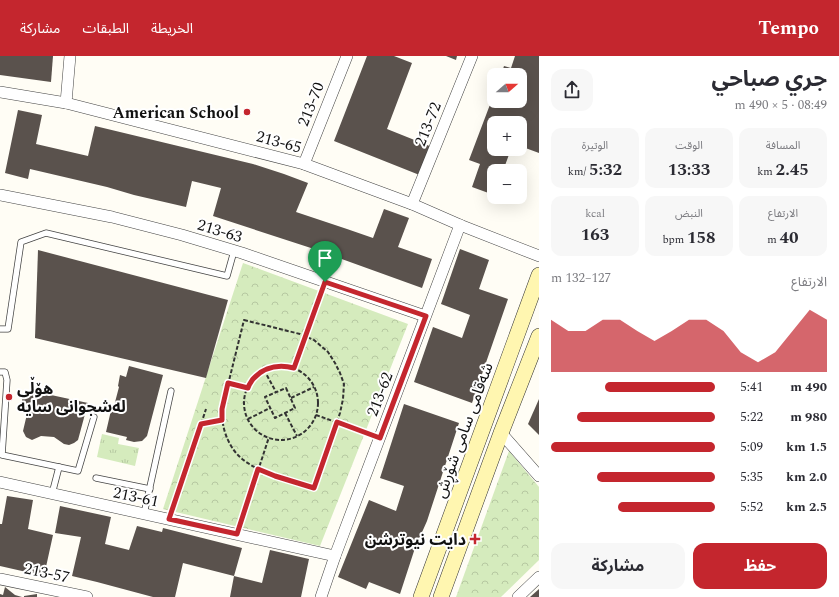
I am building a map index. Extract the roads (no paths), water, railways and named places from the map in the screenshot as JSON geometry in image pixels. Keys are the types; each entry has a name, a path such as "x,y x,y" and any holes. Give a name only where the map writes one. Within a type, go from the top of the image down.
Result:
{"main road":[{"name":"شەقامی سامی شۆڕش","path":"421,597 539,275"},
{"path":"441,597 501,433 539,336"}],"street":[{"path":"66,103 70,56"},
{"name":"213-70","path":"304,164 347,56"},
{"name":"213-72","path":"412,204 472,56"},
{"name":"213-65","path":"0,92 66,103 304,164 412,204 460,225 539,256"},
{"name":"213-63","path":"0,195 112,217 182,235 426,316"},
{"name":"213-62","path":"321,597 335,556 460,225"},
{"path":"501,433 539,476"},
{"name":"213-61","path":"0,482 335,556"},
{"path":"518,597 539,576"},
{"name":"213-57","path":"0,579 87,597"}],"lane":[{"path":"0,329 8,329 21,242 46,233 227,276 234,251"},
{"path":"0,372 5,372 7,380 2,455 78,471 94,417"},
{"path":"144,514 172,391"},
{"path":"52,494 59,467"},
{"path":"96,478 150,489"}],"place":[{"name":"American School","path":"247,112"},
{"name":"هۆڵی لەشجوانی سایە","path":"9,397"},
{"name":"دايت نيوترشن","path":"475,539"}]}
